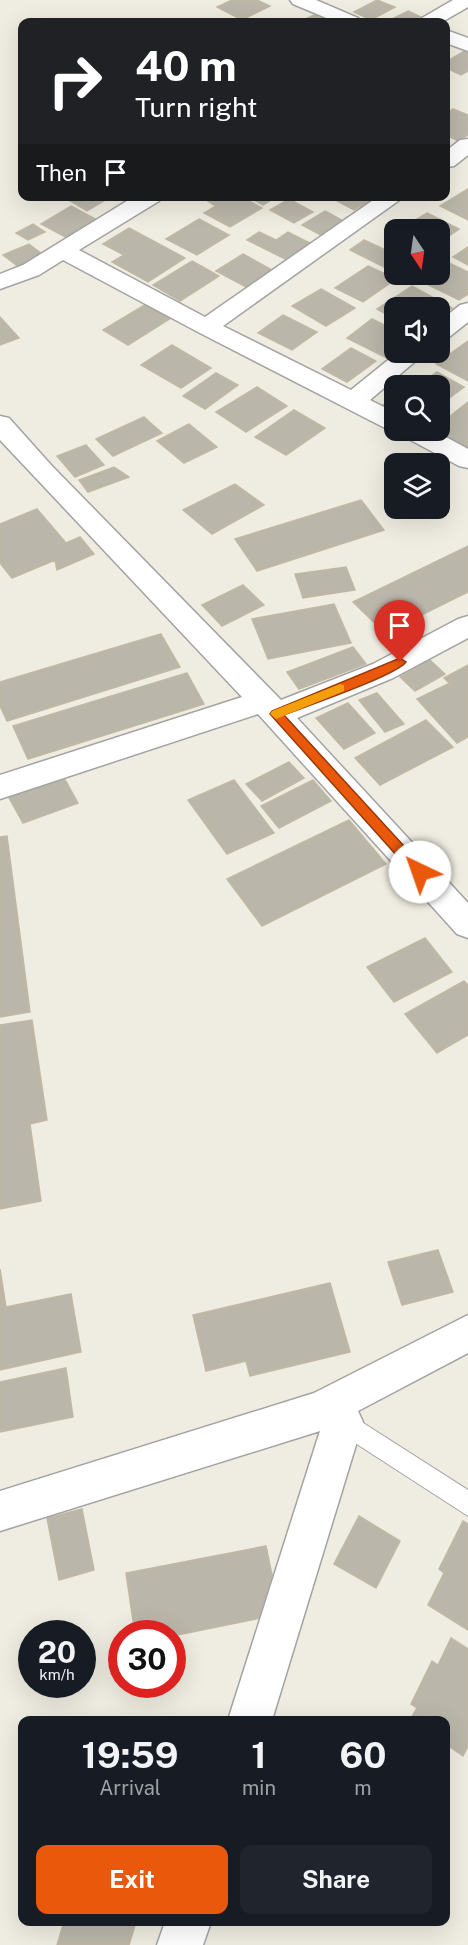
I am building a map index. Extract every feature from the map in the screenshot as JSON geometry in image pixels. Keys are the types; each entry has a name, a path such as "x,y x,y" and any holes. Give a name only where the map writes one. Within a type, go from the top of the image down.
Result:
{"street":[{"path":"300,0 342,18"},
{"path":"436,18 467,0"},
{"path":"450,38 468,45"},
{"path":"450,158 468,145"},
{"path":"0,282 31,270 144,201"},
{"path":"206,327 387,201"},
{"path":"64,251 206,327 384,416"},
{"path":"450,325 468,310"},
{"path":"354,400 400,363"},
{"path":"0,424 43,472 270,708 468,925"},
{"path":"433,441 468,460"},
{"path":"0,787 270,708 383,671 468,626"},
{"path":"0,1511 332,1416 468,1334"},
{"path":"251,1716 332,1416"},
{"path":"180,1945 187,1926"}],"lane":[{"path":"332,1416 468,1504"}],"building":[{"path":"232,0 257,0 270,6 246,18 238,18 217,7"},
{"path":"377,0 395,7 375,18 367,18 354,12"},
{"path":"408,11 423,18 394,18"},
{"path":"468,51 468,71 461,75 450,70 450,60"},
{"path":"453,109 468,115 468,135 458,141 450,137 450,111"},
{"path":"468,189 468,220 440,206"},
{"path":"70,201 104,201 87,211"},
{"path":"208,201 249,201 262,208 230,227 204,213 216,206"},
{"path":"256,201 269,201 263,205"},
{"path":"286,201 293,201 313,212 294,223 270,210"},
{"path":"337,201 369,201 354,210"},
{"path":"71,206 99,221 69,239 41,224"},
{"path":"325,211 349,224 326,238 302,225"},
{"path":"427,213 439,219 417,219"},
{"path":"199,219 229,235 197,255 166,239"},
{"path":"33,224 45,232 28,240 16,233"},
{"path":"450,224 459,229 450,235"},
{"path":"129,228 185,258 148,282 112,262 124,255 103,244"},
{"path":"259,232 276,240 288,232 312,244 287,260 247,240"},
{"path":"364,240 384,249 384,267 350,250"},
{"path":"29,244 46,257 20,268 3,255"},
{"path":"468,247 468,265 453,257"},
{"path":"243,254 272,270 246,287 216,271"},
{"path":"192,261 219,276 180,301 153,285"},
{"path":"450,263 468,272 468,294 459,300 428,285 450,285"},
{"path":"368,266 384,273 384,285 387,285 363,302 335,288"},
{"path":"412,286 432,297 395,297"},
{"path":"321,289 355,308 326,326 292,306"},
{"path":"146,304 171,318 128,345 103,330"},
{"path":"384,304 384,313 377,309"},
{"path":"283,315 317,332 292,350 258,333"},
{"path":"0,317 19,338 0,345"},
{"path":"372,319 384,325 384,356 347,338"},
{"path":"468,341 468,381 436,364 450,363 450,354"},
{"path":"172,345 211,368 181,388 141,365"},
{"path":"351,348 376,361 347,382 322,369"},
{"path":"216,373 238,385 205,409 183,396"},
{"path":"450,379 464,387 450,398"},
{"path":"257,387 287,406 246,432 216,412"},
{"path":"468,402 468,450 450,441 450,416"},
{"path":"294,410 325,428 286,455 255,437"},
{"path":"144,417 162,433 113,456 96,439"},
{"path":"189,424 217,447 184,463 157,441"},
{"path":"86,445 104,465 75,477 57,456"},
{"path":"114,467 129,477 88,492 79,480"},
{"path":"235,484 264,505 212,534 183,510"},
{"path":"361,500 384,530 257,571 235,539"},
{"path":"37,509 66,543 80,537 94,554 57,570 55,560 12,578 0,563 0,524"},
{"path":"468,546 468,592 385,633 353,602"},
{"path":"346,567 355,590 303,598 295,574"},
{"path":"243,585 264,605 222,626 202,605"},
{"path":"334,604 351,643 268,659 252,619"},
{"path":"161,634 180,667 7,721 0,706 0,682"},
{"path":"353,647 366,664 299,689 287,672"},
{"path":"430,660 445,674 415,691 400,677"},
{"path":"468,665 468,702 444,678"},
{"path":"187,673 204,704 28,759 13,726"},
{"path":"450,683 468,702 468,737 457,743 417,699"},
{"path":"377,693 404,724 385,732 359,700"},
{"path":"348,703 375,733 344,749 316,718"},
{"path":"426,720 453,747 380,785 355,758"},
{"path":"289,762 304,778 262,801 246,784"},
{"path":"63,776 78,803 23,823 8,796"},
{"path":"234,780 274,833 227,854 188,800"},
{"path":"313,780 331,801 279,828 261,806"},
{"path":"349,820 386,864 262,926 227,879"},
{"path":"7,836 30,1012 0,1017 0,837"},
{"path":"425,938 452,972 394,1002 367,967"},
{"path":"464,981 468,985 468,1035 437,1053 405,1014"},
{"path":"32,1020 47,1120 30,1124 41,1201 0,1209 0,1025"},
{"path":"438,1250 453,1292 402,1305 388,1262"},
{"path":"0,1269 6,1307 71,1294 81,1352 0,1370"},
{"path":"330,1283 350,1352 250,1376 246,1361 206,1371 193,1315"},
{"path":"66,1368 73,1417 0,1432 0,1382"},
{"path":"82,1509 94,1570 59,1580 47,1518"},
{"path":"359,1516 400,1541 376,1588 334,1564"},
{"path":"463,1521 468,1524 468,1630 428,1605 444,1573 439,1569"},
{"path":"266,1546 280,1614 186,1633 186,1620 133,1620 126,1573"},
{"path":"451,1638 468,1649 468,1746 463,1756 450,1747 450,1716 412,1716 417,1708 411,1704 432,1661 438,1665"},
{"path":"63,1926 135,1926 129,1945 57,1945"}],"slow traffic":[{"path":"276,714 340,688"}],"route":[{"path":"400,662 276,714 420,872"}]}
